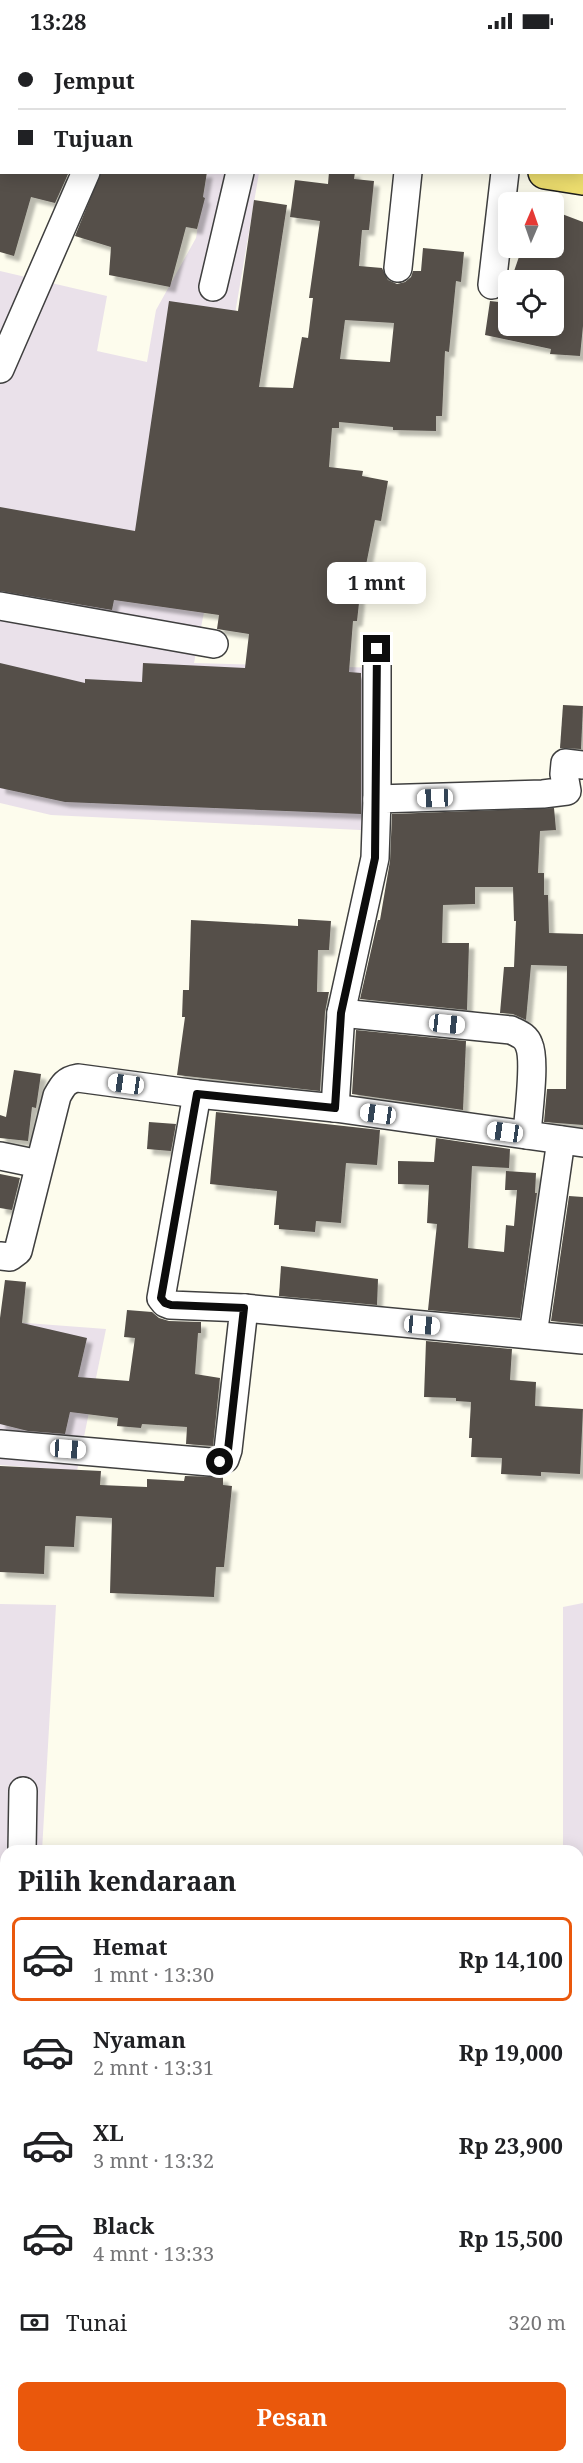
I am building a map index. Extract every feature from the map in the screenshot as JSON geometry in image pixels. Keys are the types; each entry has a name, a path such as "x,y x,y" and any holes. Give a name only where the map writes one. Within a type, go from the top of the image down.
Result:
{"main road":[{"path":"558,174 583,178"}],"street":[{"path":"0,369 85,174"},
{"path":"213,287 240,174"},
{"path":"398,268 408,174"},
{"path":"492,285 505,174"},
{"path":"0,606 214,644"},
{"path":"335,1108 341,1013 375,858 377,649"},
{"path":"376,799 543,794 567,791 565,764 583,765"},
{"path":"341,1013 512,1030 524,1036 530,1046 531,1061 526,1135"},
{"path":"0,1256 10,1257 18,1251 57,1095 69,1079 78,1078 197,1094 335,1108 572,1142 533,1335"},
{"path":"197,1094 161,1298 165,1303 244,1308 583,1340"},
{"path":"0,1156 39,1164"},
{"path":"0,1444 220,1462 225,1459 228,1450 244,1308"},
{"path":"22,1845 23,1791"}],"shaded area":[{"path":"207,174 259,174 221,396 246,399 194,663 381,668 380,831 51,815 0,803 0,271 107,296 97,351 147,362 156,310 196,238"},
{"path":"0,1321 106,1329 77,1471 0,1465"},
{"path":"583,1603 583,1845 563,1845 563,1607"},
{"path":"0,1604 56,1605 42,1845 0,1845"}],"building":[{"path":"0,174 68,174 55,203 31,197 14,256 0,252"},
{"path":"100,174 207,174 203,197 205,198 197,229 186,227 170,287 109,275 111,247 75,236"},
{"path":"329,174 355,174 354,179 374,181 369,230 362,230 359,266 382,268 388,280 397,284 405,282 411,277 413,271 421,271 423,248 464,252 461,282 456,281 449,352 445,351 442,416 436,416 436,431 393,430 393,427 339,422 339,428 332,428 329,467 363,471 362,476 388,481 381,521 375,520 366,565 360,563 357,621 353,621 349,672 361,673 361,814 65,802 0,788 0,663 85,683 85,679 142,682 143,663 245,668 249,634 217,629 219,615 114,600 112,610 0,591 0,507 135,531 169,301 238,311 254,200 287,205 259,387 293,388 302,337 308,338 313,298 309,298 320,221 290,217 295,180 328,184","holes":["345,320 394,323 390,362 340,359"]},
{"path":"564,215 583,222 583,326 580,356 550,354 551,349 485,335 490,301 498,302 498,336 564,336 564,270 514,270 519,258 564,258"},
{"path":"563,705 583,706 581,749 560,748"},
{"path":"554,808 556,830 540,831 538,873 544,873 544,895 548,895 549,933 583,934 583,1125 544,1122 547,1089 566,1089 567,966 531,965 526,1020 513,1014 500,1013 504,967 514,967 516,921 514,921 513,887 475,887 475,904 443,905 442,943 469,943 467,1010 360,999 378,920 380,920 390,861 392,814"},
{"path":"298,919 331,921 329,950 318,950 317,992 329,992 325,1012 320,1091 177,1075 185,1017 182,1017 183,990 189,990 191,920 298,926"},
{"path":"356,1030 466,1041 463,1110 352,1094"},
{"path":"14,1070 41,1074 36,1108 32,1107 28,1141 0,1138 0,1115 6,1117"},
{"path":"216,1112 380,1130 377,1165 346,1163 341,1223 316,1221 315,1232 279,1229 279,1225 274,1225 277,1191 210,1184"},
{"path":"149,1122 176,1124 171,1151 147,1149"},
{"path":"436,1138 510,1149 509,1168 472,1166 468,1248 504,1252 506,1225 514,1226 517,1190 505,1190 506,1171 536,1173 535,1193 537,1193 520,1318 428,1310 437,1224 427,1223 429,1185 398,1184 398,1161 434,1162"},
{"path":"0,1174 20,1178 12,1210 0,1208"},
{"path":"569,1196 583,1197 583,1324 551,1321"},
{"path":"281,1266 378,1279 377,1305 279,1296"},
{"path":"5,1280 26,1282 22,1323 87,1338 78,1377 129,1381 135,1338 124,1337 127,1310 152,1312 159,1318 169,1321 201,1322 195,1374 220,1378 213,1446 186,1444 187,1427 142,1424 141,1428 117,1426 118,1418 70,1412 65,1434 28,1431 0,1424 0,1318"},
{"path":"426,1341 512,1349 510,1380 536,1382 535,1406 583,1409 580,1474 541,1472 541,1476 501,1474 502,1458 471,1457 472,1438 469,1438 471,1402 456,1401 456,1398 424,1397"},
{"path":"0,1466 101,1471 100,1485 147,1487 147,1479 184,1481 185,1476 223,1477 223,1485 232,1486 224,1567 216,1567 214,1597 110,1593 112,1518 76,1516 74,1547 45,1546 44,1574 0,1572"}],"route":[{"path":"220,1462 225,1459 228,1450 244,1308 171,1305 165,1303 161,1298 197,1094 335,1108 341,1013 375,858 377,649"}]}
